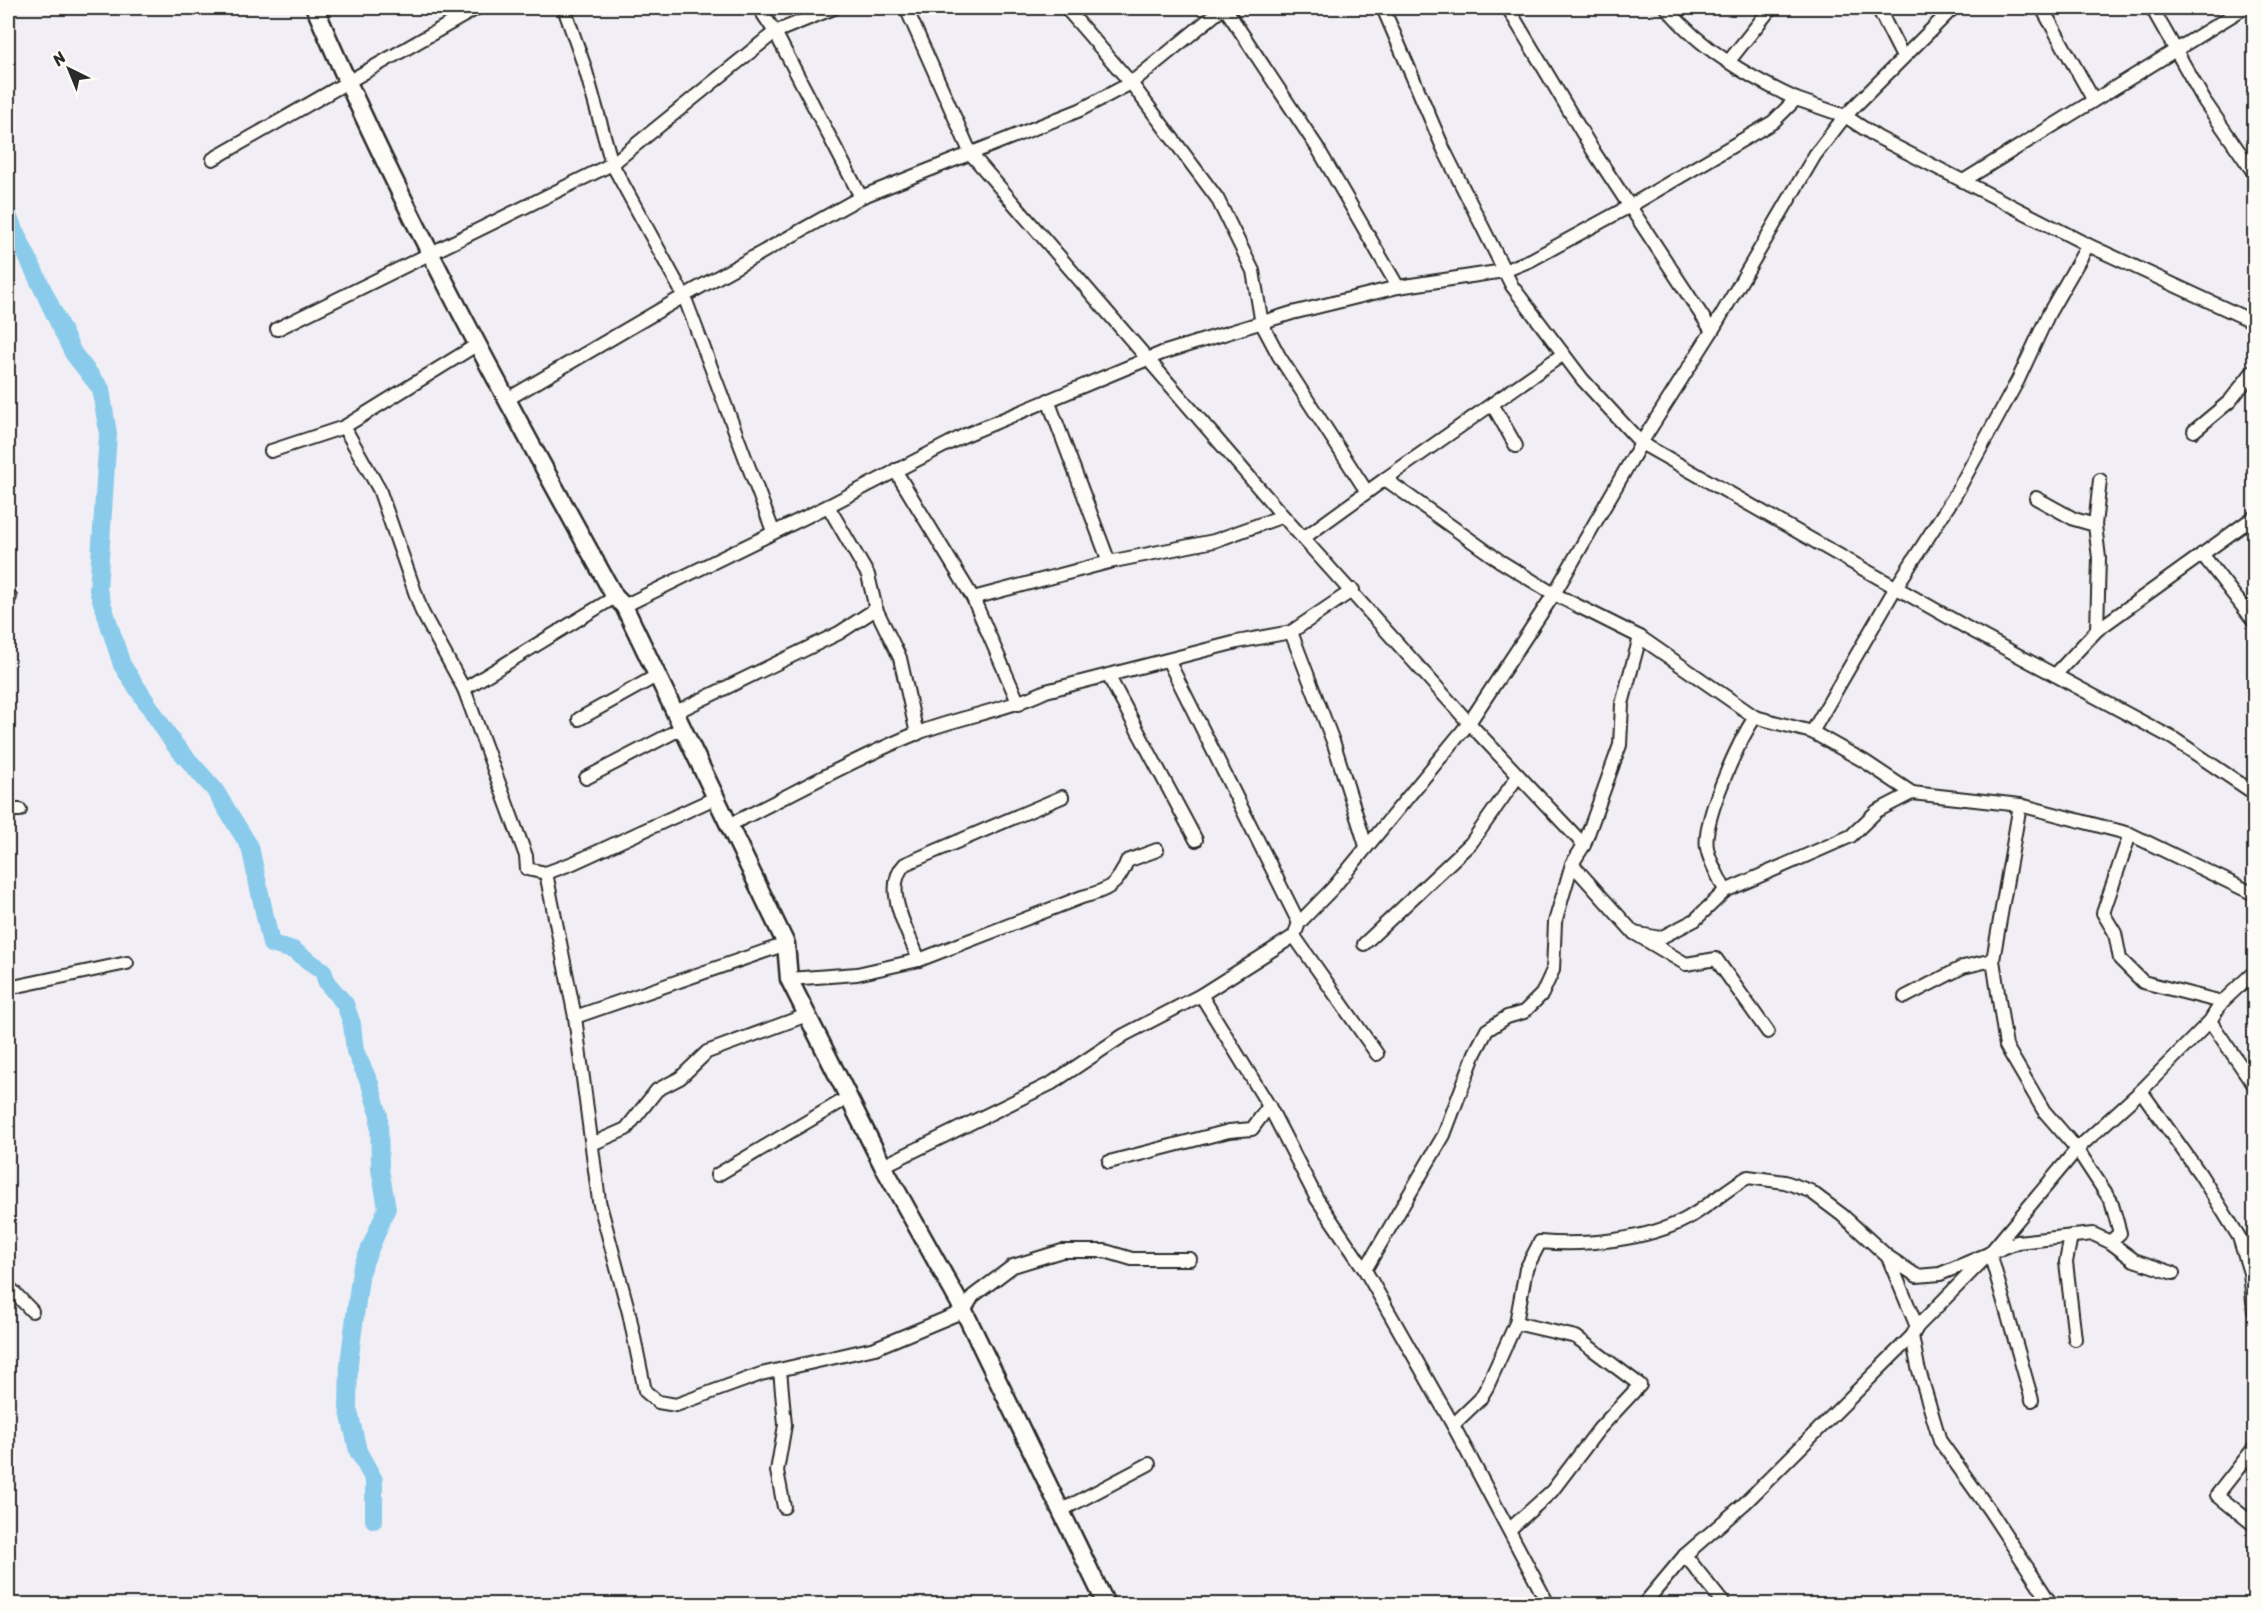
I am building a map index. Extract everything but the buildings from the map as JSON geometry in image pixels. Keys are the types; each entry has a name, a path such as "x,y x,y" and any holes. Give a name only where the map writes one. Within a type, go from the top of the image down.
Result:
{"street":[{"path":"315,8 347,84 429,253 506,400 620,602 658,675 786,944 789,979 883,1166 964,1311 1106,1605"},
{"path":"213,159 477,8"},
{"path":"564,8 585,68 612,164 684,296 773,531"},
{"path":"759,8 775,32 861,197"},
{"path":"277,328 612,164 775,32 834,8"},
{"path":"906,8 971,153 1283,516 1353,590 1469,723 1584,845"},
{"path":"1066,8 1131,83 1217,198 1253,271 1262,324 1279,356 1367,492"},
{"path":"506,400 684,296 861,197 1080,110 1131,83 1224,8 1317,147 1398,286"},
{"path":"1383,8 1444,150 1512,286 1562,355 1641,443 2174,740 2254,793"},
{"path":"1508,8 1592,149 1712,331"},
{"path":"1666,8 1684,30 1758,81 1796,99 1845,116 1877,137 2088,246 2254,322"},
{"path":"1729,62 1771,8"},
{"path":"1878,8 1903,57"},
{"path":"883,1166 1052,1083 1125,1035 1202,994 1294,936 1299,923 1333,888 1366,846 1410,798 1469,723 1554,594 1641,443 1712,331 1815,155 1845,116 1953,8"},
{"path":"2042,8 2093,99"},
{"path":"2152,8 2205,102 2254,173"},
{"path":"1963,181 2244,8"},
{"path":"464,689 620,602 828,506 963,436 1146,359 1292,313 1398,286 1504,270 1531,260 1630,207 1773,122 1796,99"},
{"path":"1812,732 1896,587 1954,497 2018,380 2049,313 2088,246"},
{"path":"271,451 344,427 478,344"},
{"path":"1305,537 1562,355"},
{"path":"2194,431 2230,401 2254,370"},
{"path":"1048,400 1109,562"},
{"path":"1492,404 1516,446"},
{"path":"344,427 379,489 422,612 464,689 526,856 527,869 546,873 715,798"},
{"path":"895,470 973,598 1019,704"},
{"path":"1385,479 1500,561 1554,594 1640,637 1755,717 1812,732 1873,766 1912,793 2020,805 2130,834 2254,894"},
{"path":"2097,630 2099,558 2095,525 2100,480"},
{"path":"2036,498 2074,519 2095,525"},
{"path":"828,506 868,575 876,609 900,658 916,734"},
{"path":"973,598 1109,562 1214,541 1283,516"},
{"path":"2055,675 2097,630 2254,517"},
{"path":"2202,554 2254,621"},
{"path":"729,825 832,772 916,734 1019,704 1046,691 1291,632 1353,590"},
{"path":"586,778 680,720 838,633 876,609"},
{"path":"1291,632 1334,744 1366,846"},
{"path":"1365,1270 1444,1135 1475,1053 1487,1030 1507,1017 1524,1012 1542,994 1553,970 1556,922 1572,864 1584,845 1620,745 1622,704 1640,637"},
{"path":"1168,660 1299,923"},
{"path":"579,719 658,675"},
{"path":"1108,675 1196,840"},
{"path":"1725,891 1706,847 1725,776 1743,735 1755,717"},
{"path":"1364,944 1471,843 1518,776"},
{"path":"1634,933 1660,938 1695,920 1725,891 1851,836 1877,811 1912,793"},
{"path":"919,960 898,906 895,888 897,871 905,864 1062,797"},
{"path":"2020,805 1993,960 2006,1046 2044,1111 2077,1149 2111,1201 2120,1233 2110,1242"},
{"path":"2130,834 2103,913 2115,933 2120,958 2143,982 2222,1002"},
{"path":"789,979 857,974 919,960 1082,897 1108,890 1121,878 1127,861 1157,850"},
{"path":"1572,864 1634,933 1686,964 1716,959 1768,1032"},
{"path":"546,873 575,1017 599,1201 629,1313 645,1391 658,1402 676,1405 732,1384 780,1370 875,1348 964,1311 973,1296 1013,1266 1062,1251 1105,1251 1131,1259 1190,1259"},
{"path":"1294,936 1377,1054"},
{"path":"575,1017 786,944"},
{"path":"1905,997 1963,967 1993,960"},
{"path":"8,988 127,963"},
{"path":"1644,1605 1685,1556 1745,1503 1914,1332 1989,1252 2077,1149 2141,1091 2210,1021 2222,1002 2254,972"},
{"path":"1202,994 1269,1106 1317,1199 1365,1270 1453,1425 1510,1529 1548,1605"},
{"path":"591,1144 626,1128 657,1090 680,1078 706,1052 807,1015"},
{"path":"2210,1021 2254,1085"},
{"path":"2141,1091 2249,1244 2254,1311"},
{"path":"717,1175 849,1097"},
{"path":"1109,1162 1229,1131 1252,1129 1269,1106"},
{"path":"1453,1425 1484,1393 1516,1323 1526,1269 1540,1242 1573,1244 1652,1231 1685,1220 1748,1177 1785,1182 1810,1191 1842,1215 1887,1256 1917,1276 1940,1274 2017,1242 2092,1234 2110,1242 2134,1260 2173,1273"},
{"path":"2071,1236 2066,1262 2075,1339"},
{"path":"1989,1252 2032,1400"},
{"path":"1887,1256 1914,1332 1918,1367 1940,1441 1990,1511 2051,1605"},
{"path":"8,1286 33,1311"},
{"path":"1510,1529 1552,1491 1599,1429 1640,1385 1576,1337 1516,1323"},
{"path":"780,1370 785,1425 777,1471 784,1506"},
{"path":"2254,1448 2217,1495 2254,1525"},
{"path":"1062,1510 1149,1464"},
{"path":"1685,1556 1724,1605"}],"waterway":[{"path":"8,216 73,353 101,389 108,434 98,590 122,665 174,744 214,789 250,847 271,944 293,950 323,971 327,983 345,1004 352,1024 355,1051 370,1084 379,1115 380,1169 387,1208 361,1270 349,1363 348,1407 358,1451 374,1480 374,1520"}]}
